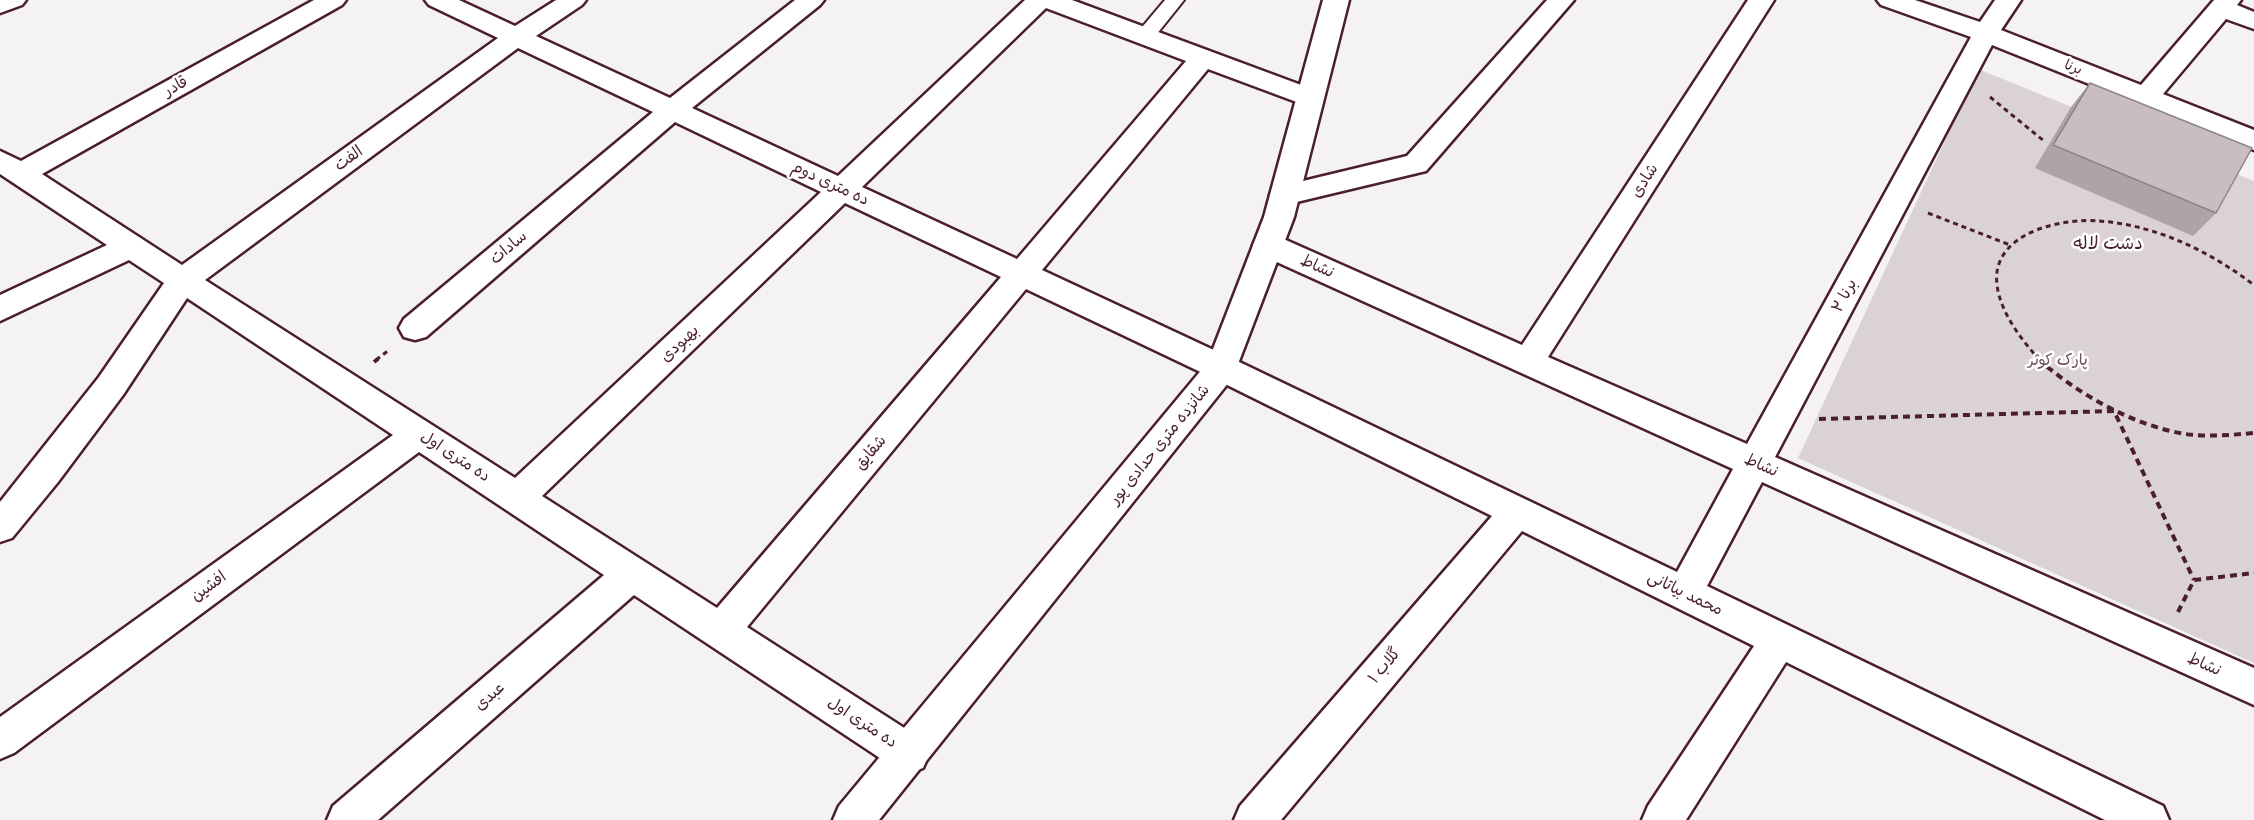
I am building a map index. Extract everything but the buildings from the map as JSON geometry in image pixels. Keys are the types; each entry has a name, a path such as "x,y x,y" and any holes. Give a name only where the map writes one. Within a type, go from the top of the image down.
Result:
{"street":[{"path":"0,5 13,0"},
{"name":"قادر","path":"10,168 333,0"},
{"name":"ده متری دوم","path":"438,0 1221,368"},
{"name":"الفت","path":"0,527 46,472 111,386 183,280 516,37 573,0"},
{"name":"سادات","path":"415,328 672,110 811,0"},
{"name":"بهبودی","path":"517,498 1040,0"},
{"path":"1048,0 1310,98"},
{"name":"شانزده متری حدادی پور","path":"853,820 1221,368 1268,245 1284,195 1336,0"},
{"path":"1284,195 1416,164 1561,0"},
{"name":"شادی","path":"1528,362 1761,0"},
{"name":"برنا","path":"1890,0 1986,33 2254,141"},
{"name":"برنا ۲","path":"1684,594 1986,33 2008,0"},
{"path":"2145,97 2225,4 2254,21"},
{"name":"شقایق","path":"721,631 1203,58"},
{"name":"ده متری اول","path":"10,168 909,754"},
{"name":"نشاط","path":"1268,245 2254,687"},
{"path":"0,309 132,246"},
{"name":"محمد بیاتانی","path":"1221,368 1779,640 2099,809 2149,820"},
{"name":"افشین","path":"0,740 419,434"},
{"name":"گلاب ۱","path":"1254,820 1517,512"},
{"name":"عبدی","path":"347,820 633,573"},
{"path":"1662,820 1779,640"}],"lane":[{"path":"1145,36 1175,0"}],"path":[{"path":"1963,76 2044,141"},
{"path":"1897,201 2010,245"},
{"path":"2254,285 2223,262 2178,240 2127,224 2079,220 2039,227 2010,245 1997,272 2001,306 2024,344 2063,380 2114,411 2166,430 2217,437 2254,433"},
{"path":"345,386 415,328"},
{"path":"1779,420 2114,411"},
{"path":"2114,411 2194,580"},
{"path":"2194,580 2254,573"},
{"path":"2161,645 2194,580"}],"green space":[{"name":"پارک کوثر","path":"1978,69 2254,181 2254,663 1798,458"}],"district":[{"name":"دشت لاله","path":"2108,244"}]}
